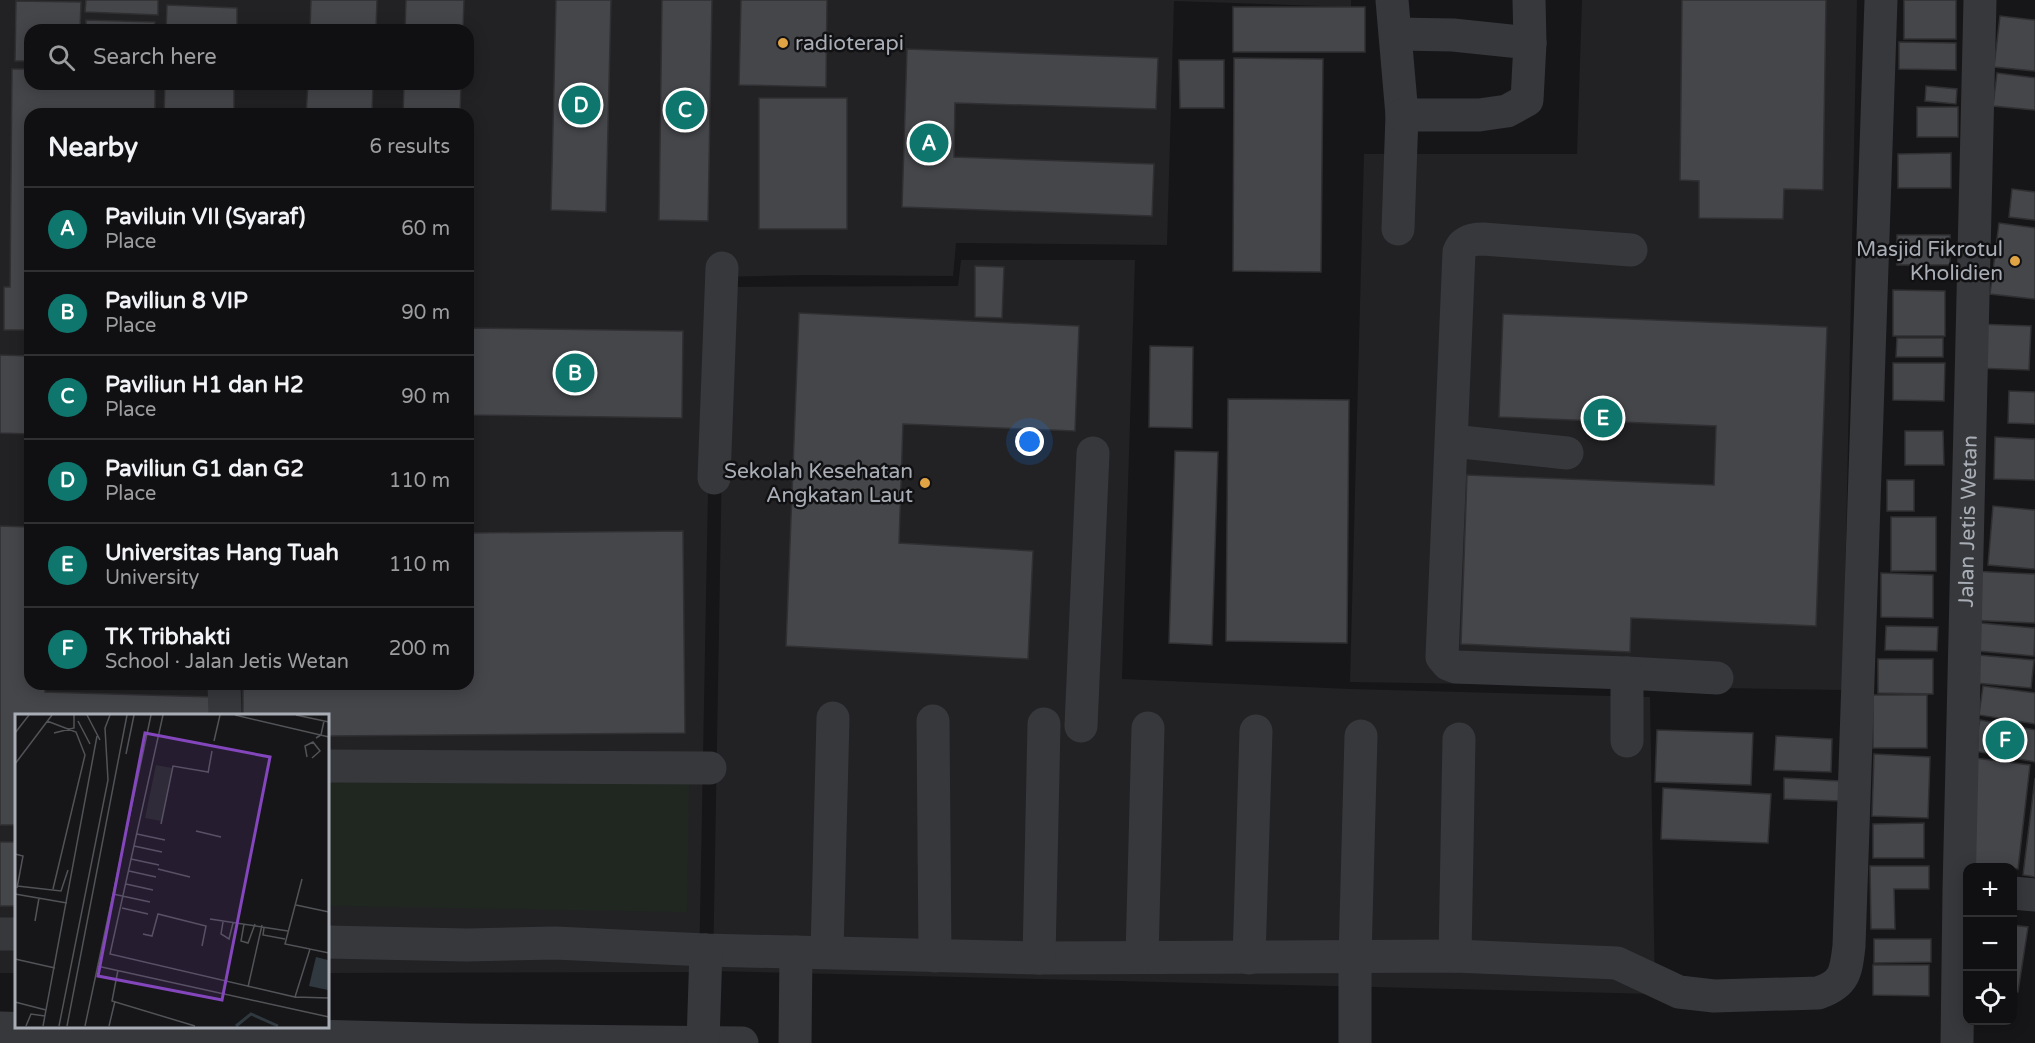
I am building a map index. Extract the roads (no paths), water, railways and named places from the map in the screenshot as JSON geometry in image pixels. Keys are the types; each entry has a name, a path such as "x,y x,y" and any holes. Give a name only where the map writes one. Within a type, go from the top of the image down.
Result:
{"street":[{"path":"1392,0 1397,34 1402,115 1398,229"},
{"path":"1402,115 1479,115 1507,111 1527,100 1530,43 1529,0"},
{"path":"328,942 555,944 1039,958 1455,956 1617,963 1679,992 1714,996 1818,993 1830,989 1843,978 1850,934 1881,0"},
{"name":"Jalan Jetis Wetan","path":"1964,863 1980,0"},
{"path":"1397,34 1453,35 1530,43"},
{"path":"1631,250 1483,239 1468,241 1462,245 1459,252 1442,657 1448,664 1456,667 1717,678"},
{"path":"714,478 722,268"},
{"path":"1452,441 1566,453"},
{"path":"1081,726 1093,453"},
{"path":"1627,673 1627,741"},
{"path":"224,690 225,714"},
{"path":"795,1043 812,952 833,718"},
{"path":"933,722 935,956"},
{"path":"1039,958 1044,724"},
{"path":"1142,957 1148,729"},
{"path":"1250,958 1256,731"},
{"path":"1355,1043 1361,736"},
{"path":"1455,956 1459,739"},
{"path":"328,766 710,768"},
{"name":"Jalan Jetis Wetan","path":"1957,1043 1963,891"},
{"path":"2017,893 2035,895"},
{"path":"703,1042 706,950"},
{"path":"0,1028 469,1040 742,1043"}],"place":[{"name":"radioterapi","path":"783,43"},
{"name":"Paviliun G1 dan G2","path":"581,105"},
{"name":"Paviliun H1 dan H2","path":"685,110"},
{"name":"Paviluin VII (Syaraf)","path":"929,143"},
{"name":"Masjid Fikrotul Kholidien","path":"2015,261"},
{"name":"Paviliun 8 VIP","path":"575,373"},
{"name":"Universitas Hang Tuah","path":"1603,418"},
{"name":"Sekolah Kesehatan Angkatan Laut","path":"925,483"},
{"name":"TK Tribhakti","path":"2005,740"}]}
